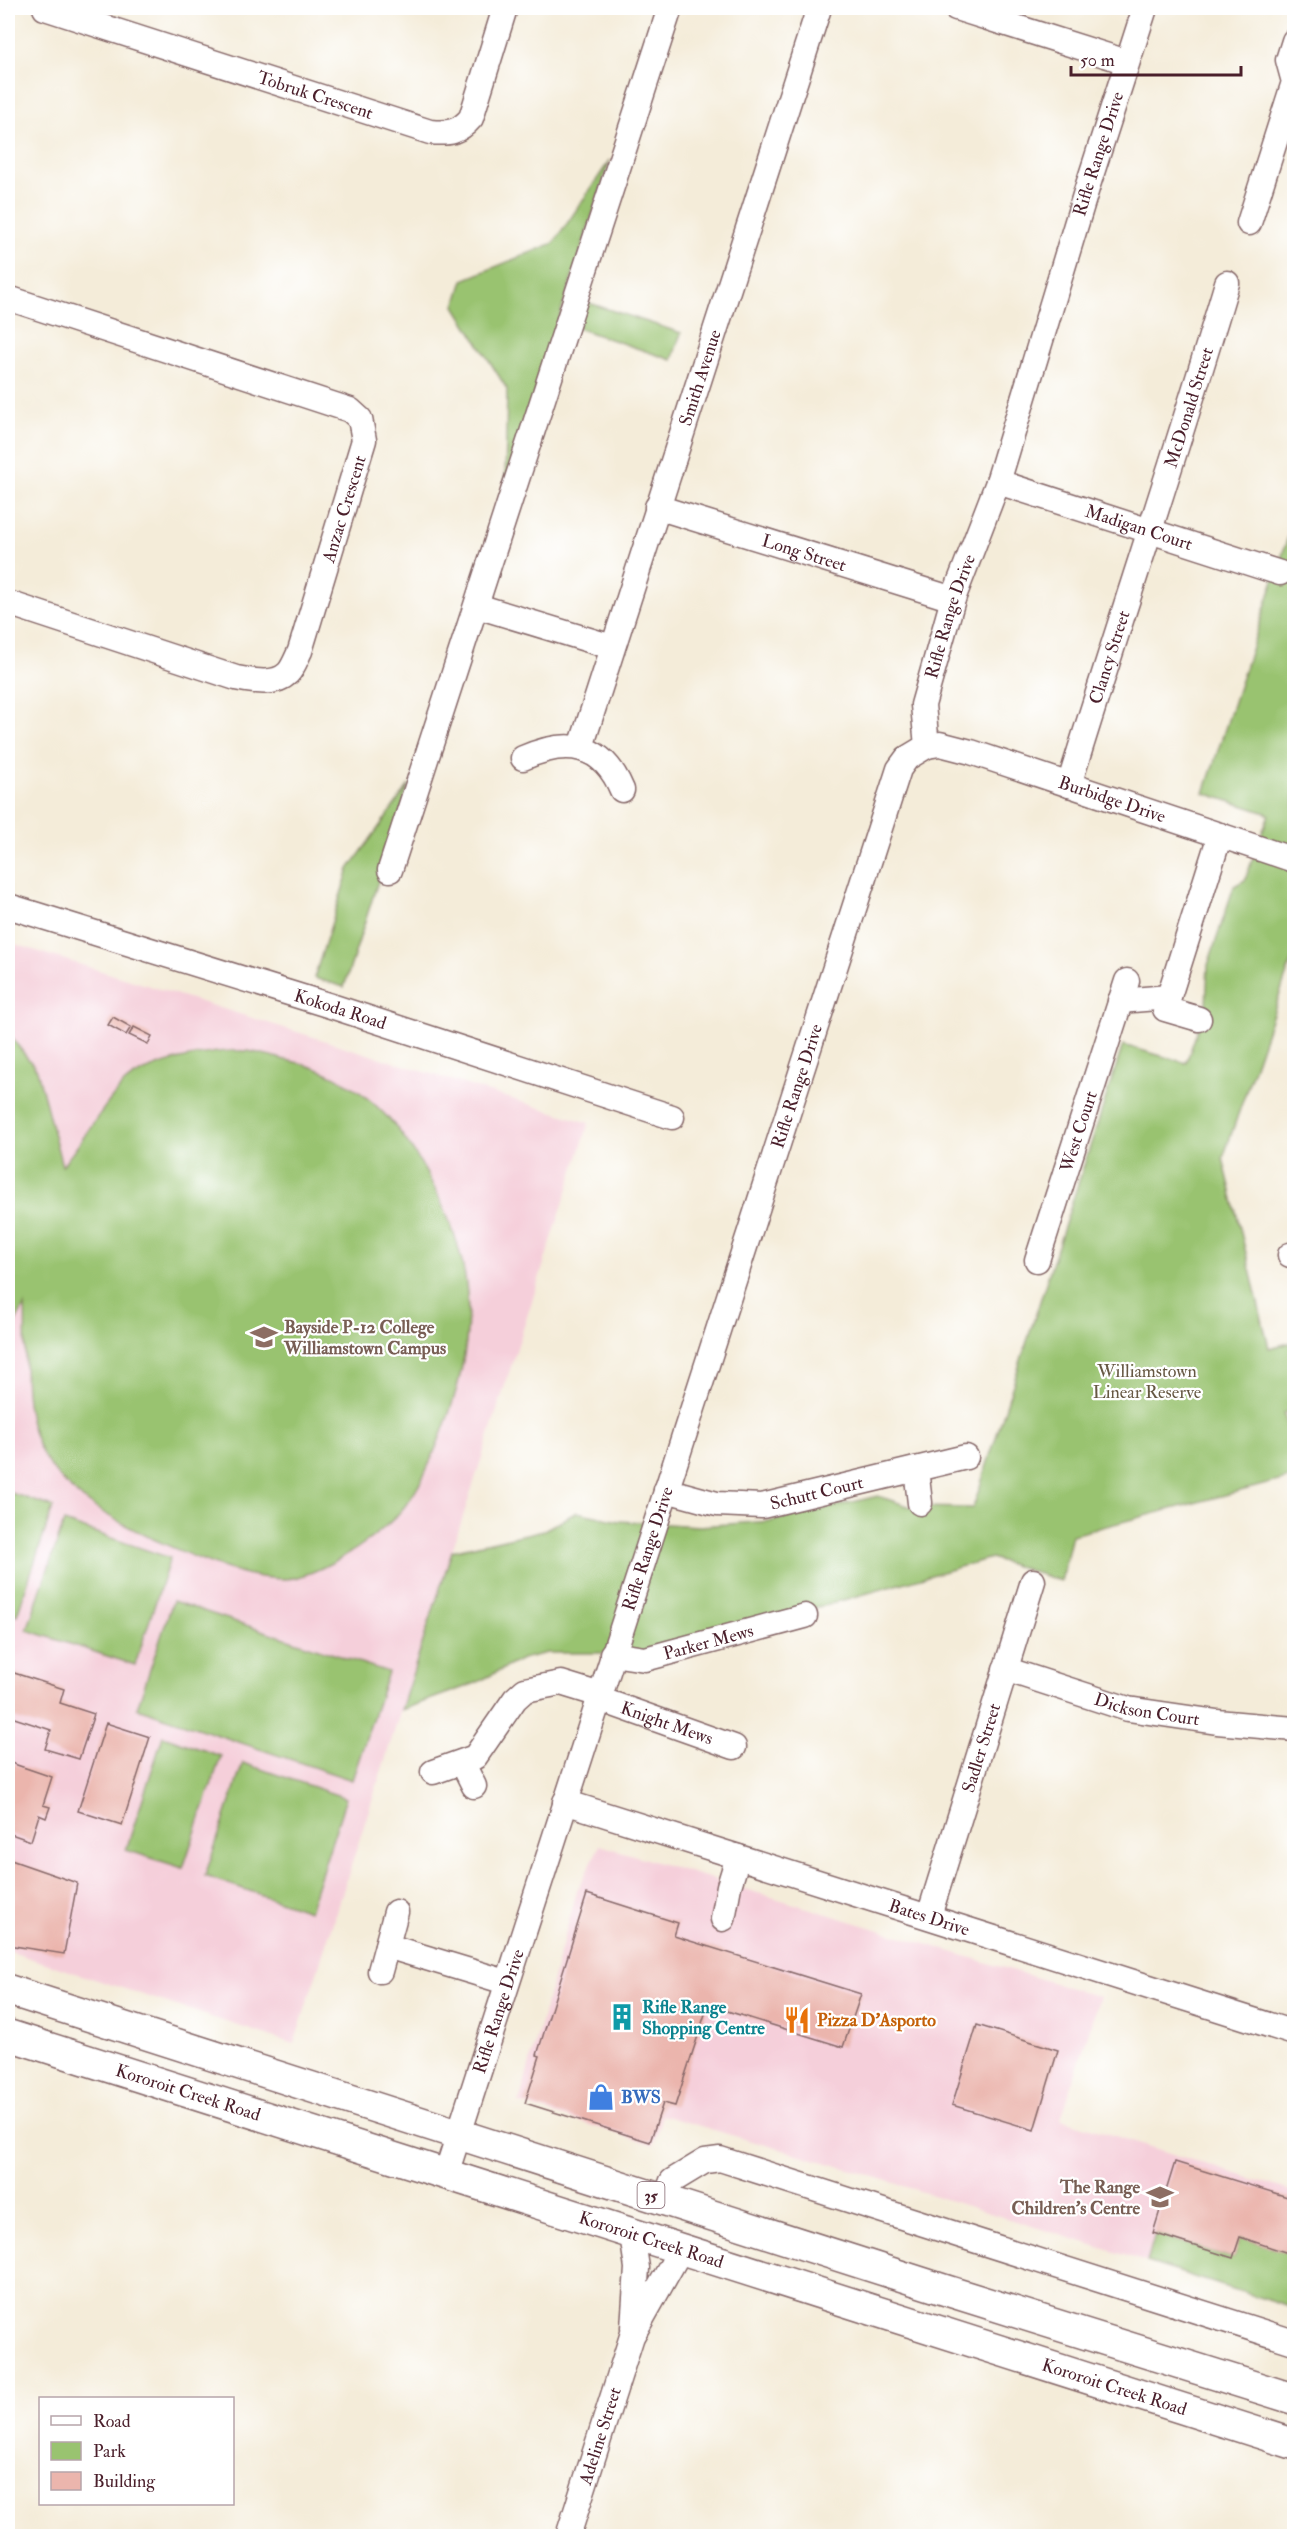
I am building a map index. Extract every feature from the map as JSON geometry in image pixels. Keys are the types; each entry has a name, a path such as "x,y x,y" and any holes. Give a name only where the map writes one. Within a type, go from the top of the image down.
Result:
{"main road":[{"name":"35","path":"8,1990 1294,2399"},
{"name":"Kororoit Creek Road","path":"8,2035 1294,2444"},
{"path":"665,2200 689,2252"}],"street":[{"name":"Tobruk Crescent","path":"45,8 430,132 445,134 462,129 471,118 505,8"},
{"path":"390,870 670,8"},
{"name":"Smith Avenue","path":"581,747 819,8"},
{"path":"956,8 1127,62"},
{"name":"Rifle Range Drive","path":"446,2174 506,1982 899,769 907,758 927,746 923,705 953,599 998,482 1145,8"},
{"path":"1249,223 1294,82 1288,60 1294,41"},
{"name":"McDonald Street","path":"1148,531 1179,443 1227,283"},
{"name":"Anzac Crescent","path":"8,298 350,410 360,419 364,440 303,640 289,673 273,680 257,682 236,678 8,603"},
{"name":"Madigan Court","path":"998,482 1280,573"},
{"name":"Long Street","path":"657,507 953,599"},
{"name":"Clancy Street","path":"1069,785 1148,531"},
{"path":"477,606 612,647"},
{"name":"Burbidge Drive","path":"927,746 940,744 970,752 1294,860"},
{"path":"523,758 545,748 567,745 581,747 619,782"},
{"path":"1199,1019 1165,1009 1220,836"},
{"name":"Kokoda Road","path":"8,906 332,1006 672,1117"},
{"name":"West Court","path":"1036,1260 1123,991 1168,997"},
{"name":"Schutt Court","path":"666,1490 717,1504 762,1506 966,1457"},
{"path":"916,1469 920,1503"},
{"name":"Sadler Street","path":"929,1916 1033,1581"},
{"name":"Parker Mews","path":"612,1654 645,1659 805,1616"},
{"name":"Dickson Court","path":"1005,1669 1128,1709 1217,1722 1294,1729"},
{"name":"Knight Mews","path":"462,1764 482,1751 515,1698 525,1690 561,1683 734,1748"},
{"path":"433,1772 462,1764 474,1786"},
{"name":"Bates Drive","path":"565,1802 1294,2033"},
{"path":"723,1919 738,1857"},
{"path":"380,1971 396,1912"},
{"path":"387,1946 506,1982"},
{"path":"665,2200 672,2181 705,2161 720,2159 1294,2342"},
{"name":"Adeline Street","path":"568,2536 632,2336 637,2268 632,2234"},
{"name":"Adeline Street","path":"632,2336 689,2252"}],"shaded area":[{"name":"Bayside P-12 College Williamstown Campus","path":"8,942 589,1123 294,2044 8,1951"},
{"path":"600,1845 1100,1997 1061,2119 1294,2192 1293,2308 859,2172 662,2115 653,2145 519,2103 577,1891"}],"green space":[{"path":"610,160 505,486 507,389 455,306 463,280 554,243"},
{"path":"586,302 681,333 672,360 577,328"},
{"name":"Williamstown Linear Reserve","path":"1294,519 1294,953 1223,1158 1269,1348 1294,1342 1294,1410 1284,1413 1294,1458 1294,1477 1072,1535 1061,1581 991,1558 657,1653 547,1653 522,1659 476,1683 401,1710 452,1551 544,1530 577,1512 619,1521 699,1526 772,1521 878,1496 911,1507 973,1508 1123,1045 1186,1063 1206,1006 1208,965 1234,886 1245,880 1269,814 1204,793"},
{"path":"409,785 344,987 314,978 349,869"},
{"path":"8,1033 37,1070 62,1166 113,1096 131,1079 145,1071 179,1059 216,1052 261,1053 328,1074 365,1096 381,1110 408,1143 439,1197 453,1230 463,1263 467,1296 467,1328 463,1362 441,1435 426,1472 410,1500 388,1524 356,1549 322,1568 294,1578 269,1578 235,1571 201,1560 153,1539 100,1511 68,1486 43,1455 30,1422 27,1405 25,1305 8,1336"},
{"path":"8,1492 53,1507 17,1615 8,1611"},
{"path":"64,1522 170,1558 135,1665 27,1630"},
{"path":"173,1601 388,1672 352,1780 137,1708"},
{"path":"163,1736 221,1756 183,1868 126,1850"},
{"path":"243,1763 346,1798 309,1911 205,1876"},
{"path":"1155,2234 1233,2258 1240,2237 1294,2255 1293,2308 1147,2262"}],"building":[{"path":"113,1017 131,1027 126,1035 108,1025"},
{"path":"134,1027 152,1036 148,1044 129,1035"},
{"path":"8,1671 64,1689 60,1703 94,1714 79,1759 45,1749 51,1730 8,1716"},
{"path":"106,1723 150,1737 122,1825 78,1811"},
{"path":"8,1762 52,1777 43,1805 50,1807 46,1818 39,1815 31,1841 8,1833"},
{"path":"8,1859 77,1883 64,1954 8,1945"},
{"name":"Rifle Range Shopping Centre","path":"587,1894 678,1923 674,1936 861,1994 843,2047 708,2005 675,2106 663,2103 650,2142 525,2103 540,2056 537,2055"},
{"path":"977,2025 1058,2050 1034,2130 952,2105"},
{"path":"1175,2162 1294,2199 1294,2255 1240,2237 1233,2258 1153,2233"}],"place":[{"name":"Bayside P-12 College Williamstown Campus","path":"264,1337"},
{"name":"Rifle Range Shopping Centre","path":"622,2017"},
{"name":"Pizza D'Asporto","path":"797,2020"},
{"name":"BWS","path":"601,2097"},
{"name":"The Range Children’s Centre","path":"1160,2197"}]}
